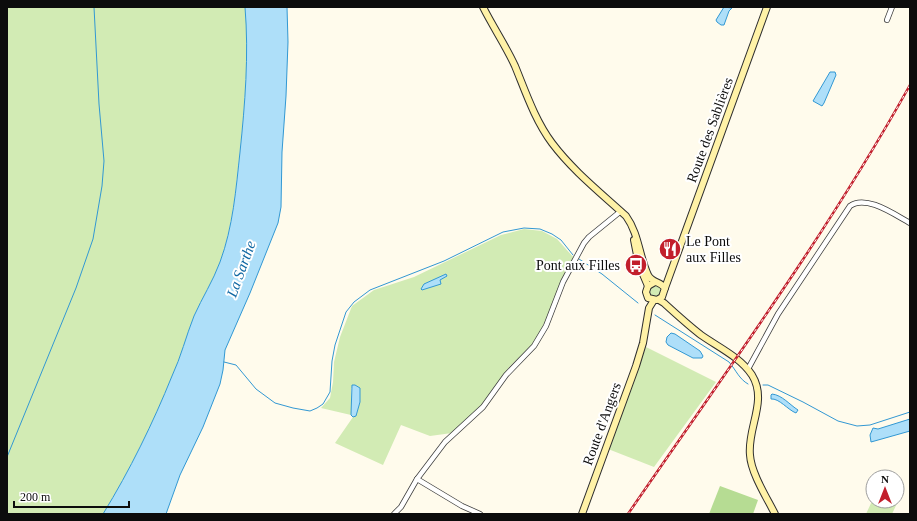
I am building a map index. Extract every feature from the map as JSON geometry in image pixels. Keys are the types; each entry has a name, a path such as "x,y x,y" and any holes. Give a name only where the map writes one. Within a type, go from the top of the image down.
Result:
{"street":[{"path":"483,7 506,49 532,108 544,130 567,162 626,216 633,226 650,278 664,291 671,304 685,321"},
{"name":"Route des Sablières","path":"664,291 768,7"},
{"path":"887,20 892,7"},
{"path":"746,367 756,354 778,314 850,206 858,202 868,202 910,223"},
{"path":"621,211 634,241 639,265 648,286 646,292 648,298 664,303 701,334 746,367 754,379 758,396 758,407 750,447 751,463 775,514"},
{"path":"394,514 401,507 417,480 445,442 483,407 506,375 534,346 546,326 563,282 584,243 589,237 621,211"},
{"name":"Route des Sablières","path":"657,283 667,275 674,261"},
{"path":"648,286 657,283"},
{"path":"657,300 664,291"},
{"name":"Route d'Angers","path":"643,343 643,324 648,298"},
{"name":"Route d'Angers","path":"582,514 636,366 643,343 649,308 657,300"},
{"path":"417,480 462,506 480,514"}],"green space":[{"path":"7,7 245,7 246,78 237,178 228,234 220,262 194,316 178,361 157,411 132,463 103,514 7,514"},
{"path":"524,229 542,231 557,239 574,258 549,314 533,345 510,366 482,406 452,433 430,436 401,425 383,465 335,443 353,417 356,416 360,402 360,388 351,388 351,415 321,408 330,398 333,382 334,362 340,337 352,306 374,290 414,277 501,235"},
{"path":"653,285 657,285 661,291 657,297 653,297 649,293 649,289"},
{"path":"646,347 716,382 654,467 608,449"},
{"path":"720,486 758,500 753,514 709,514"},
{"path":"868,509 894,509 892,514 866,514"}],"water":[{"name":"La Sarthe","path":"245,7 287,7 288,42 286,96 282,152 281,207 278,223 225,350 220,384 203,427 180,475 166,514 103,514 132,463 157,411 178,361 194,316 220,262 228,235 237,180 246,80"},
{"path":"724,7 732,8 729,11 724,25 721,25 716,20"},
{"path":"830,72 835,72 836,75 822,106 813,101"},
{"path":"446,274 447,276 440,280 441,284 422,290 421,289 424,284"},
{"path":"671,333 675,334 700,351 703,356 702,358 693,358 668,345 666,342 667,337"},
{"path":"352,385 360,388 360,402 356,416 353,417 351,415"},
{"path":"772,394 783,398 798,410 796,413 777,400 771,399"},
{"path":"910,419 910,431 871,442 870,435 873,428 878,429"}],"waterway":[{"path":"7,457 76,288 93,239 102,186 104,161 99,104 94,7"},
{"path":"224,362 236,365 256,389 275,403 310,411 323,404 330,392 332,361 335,345 346,312 354,302 370,290 444,261 503,232 524,228 540,229 552,234 561,240 573,255"},
{"path":"579,259 602,274 638,303"},
{"path":"655,315 729,362 740,377 748,384"},
{"path":"763,385 768,385 838,421 857,426 870,425 910,412"}],"railway":[{"path":"628,514 738,356 810,249 845,195 910,85"}],"place":[{"name":"Le Pont aux Filles","path":"670,249"},
{"name":"Pont aux Filles","path":"636,265"}]}
